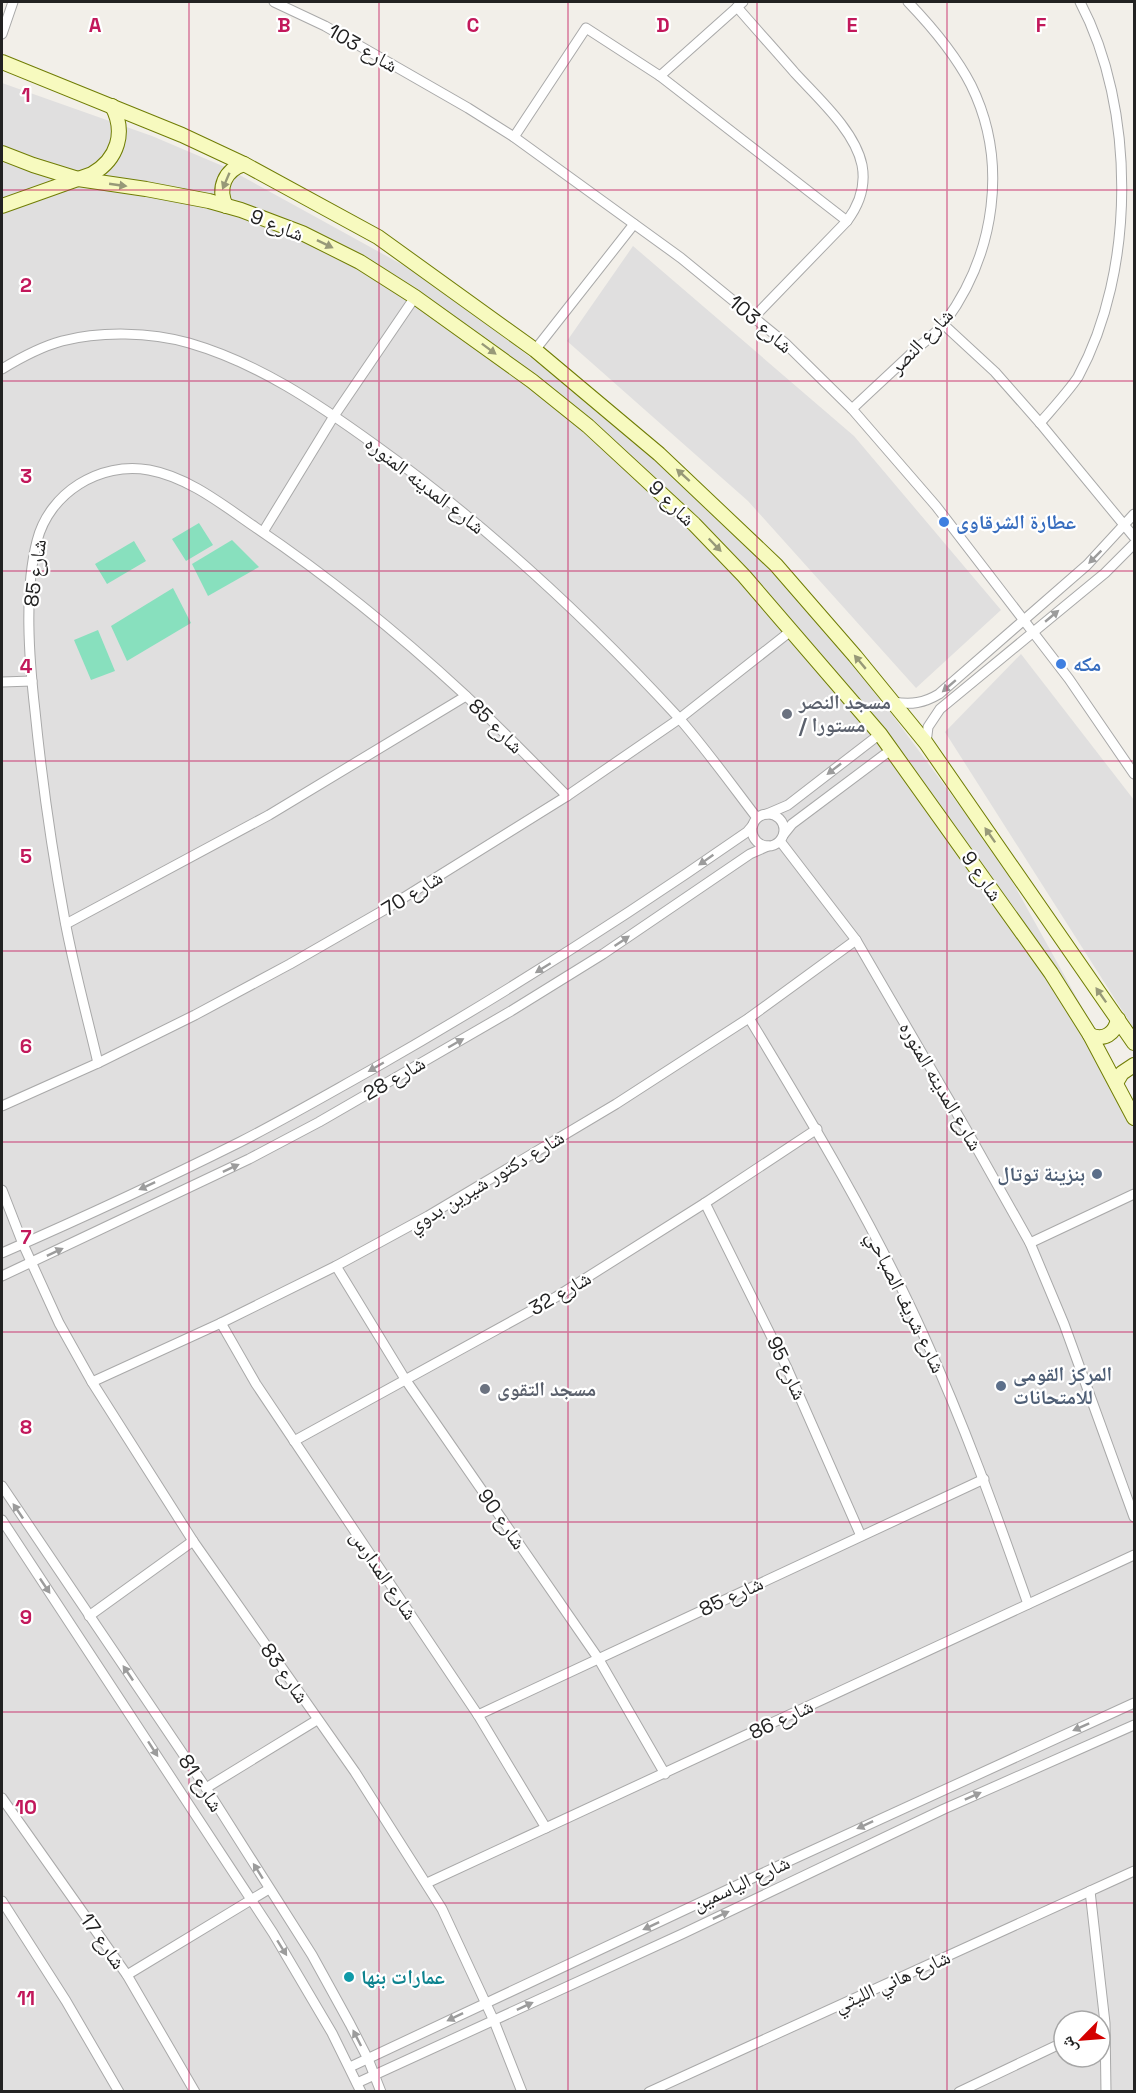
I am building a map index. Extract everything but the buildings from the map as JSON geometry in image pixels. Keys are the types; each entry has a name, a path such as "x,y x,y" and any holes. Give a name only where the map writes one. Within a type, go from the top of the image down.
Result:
{"main road":[{"name":"شارع 9","path":"2,63 182,135 244,164 378,237 535,350 659,454 776,565 894,702 926,743 1134,1043"},
{"path":"2,206 99,170 114,152 119,129 112,106"},
{"name":"شارع 9","path":"2,153 78,179 178,194 226,206 271,221 331,247 360,262 415,297 532,381 619,453 701,531 792,630 892,749 1051,973 1090,1035 1134,1118"},
{"path":"226,206 222,195 225,178 233,169 244,164"},
{"path":"1090,1035 1101,1038 1106,1036 1114,1029 1118,1019"},
{"path":"1116,1083 1122,1073 1134,1065"}],"street":[{"path":"2,33 13,2"},
{"name":"شارع 103","path":"274,2 325,26 468,108 514,138 634,224 754,317 785,344 852,409 936,506 1069,679 1134,774"},
{"path":"911,5 922,2"},
{"path":"1041,423 1077,378 1100,332 1119,276 1127,219 1128,157 1121,112 1110,63 1080,2"},
{"path":"660,76 740,4 850,136 862,164 862,193 856,209 754,317"},
{"name":"شارع النصر","path":"852,409 943,324 967,289 983,250 992,209 993,167 986,125 971,86 950,49 911,5"},
{"path":"514,138 586,28 660,76 847,221"},
{"path":"535,350 634,224"},
{"path":"263,532 334,416 415,297"},
{"path":"943,324 995,372 1041,423 1134,537"},
{"name":"شارع المدينه المنوره","path":"2,369 22,357 62,341 104,335 146,335 187,342 229,356 286,385 408,469 500,543 589,626 679,719 755,821"},
{"name":"شارع 85","path":"98,1063 66,924 40,762 32,681 30,598 37,540 44,521 70,489 88,478 108,471 128,468 149,470 188,484 263,532 317,570 368,611 466,696 567,796"},
{"path":"894,702 913,704 939,694 1087,565 1134,514"},
{"path":"926,743 928,727 935,714 1105,573 1134,544"},
{"name":"شارع 70","path":"2,1106 98,1063 195,1015 384,910 567,796 679,719 792,630"},
{"path":"2,682 32,681"},
{"path":"66,924 269,815 466,696"},
{"path":"880,734 788,805 755,821 753,838 759,844 775,845 792,824 892,749"},
{"path":"767,814 780,820 782,837"},
{"name":"شارع 28","path":"2,1253 240,1142 308,1106 499,996 688,873 747,832 755,821"},
{"name":"شارع المدينه المنوره","path":"782,837 856,940 1030,1243 1080,1367 1134,1517"},
{"name":"شارع 28","path":"2,1276 249,1159 319,1122 511,1011 603,954 750,854 768,846"},
{"name":"شارع دكتور شيرين بدوي","path":"92,1382 221,1323 336,1266 428,1216 596,1116 749,1018 856,940"},
{"name":"شارع شريف الصباحي","path":"749,1018 817,1129 890,1265 951,1396 984,1479 1028,1604"},
{"name":"شارع 32","path":"294,1441 556,1297 817,1129"},
{"path":"240,1142 249,1159"},
{"path":"2,1190 31,1263"},
{"path":"1030,1243 1134,1194"},
{"name":"شارع 95","path":"705,1203 787,1368 861,1536"},
{"name":"شارع 83","path":"31,1263 59,1323 92,1382 193,1541 356,1772 427,1883 462,1948 522,2091"},
{"name":"شارع 90","path":"336,1266 405,1379 598,1658 665,1774"},
{"name":"شارع المدارس","path":"221,1323 245,1367 478,1715 546,1828"},
{"name":"شارع 85","path":"478,1715 984,1479"},
{"name":"شارع 81","path":"2,1486 206,1788 312,1955 368,2059 381,2091"},
{"name":"شارع 81","path":"2,1520 299,1974 359,2087"},
{"path":"89,1616 193,1541"},
{"name":"شارع 86","path":"427,1883 1134,1555"},
{"path":"124,1704 140,1691"},
{"name":"شارع الياسمين","path":"350,2067 896,1811 1134,1703"},
{"path":"206,1788 318,1720"},
{"name":"شارع الياسمين","path":"359,2087 375,2075 682,1934 944,1809 1134,1725"},
{"path":"937,1792 944,1809"},
{"name":"شارع 17","path":"2,1798 127,1975 195,2091"},
{"path":"896,1811 903,1830"},
{"name":"شارع هاني الليثي","path":"649,2091 664,2088 1134,1871"},
{"path":"127,1975 269,1889"},
{"path":"1090,1891 1101,2009"},
{"path":"2,1901 66,2001 119,2091"},
{"path":"673,1915 682,1934"},
{"path":"959,2091 1052,2048"},
{"path":"1105,2069 1106,2091"}],"shaded area":[{"path":"2,83 152,136 225,167 421,275 644,443 825,624 1002,863 1134,1101 1134,2091 2,2092"},
{"path":"633,246 854,436 1001,610 916,688 748,501 567,341"},
{"path":"1021,654 1134,800 1134,1029 945,732"}],"green space":[{"path":"199,523 213,545 186,561 172,539"},
{"path":"232,540 259,567 208,596 192,564"},
{"path":"134,541 146,561 107,584 95,564"},
{"path":"173,588 191,623 127,661 111,626"},
{"path":"98,630 115,671 91,680 74,640"}],"place":[{"name":"عطارة الشرقاوى","path":"944,522"},
{"name":"مكه","path":"1061,664"},
{"name":"مسجد النصر / مستورا","path":"787,714"},
{"name":"بنزينة توتال","path":"1097,1174"},
{"name":"المركز القومى للامتحانات","path":"1001,1386"},
{"name":"مسجد التقوى","path":"485,1389"},
{"name":"عمارات بنها","path":"349,1977"}]}
